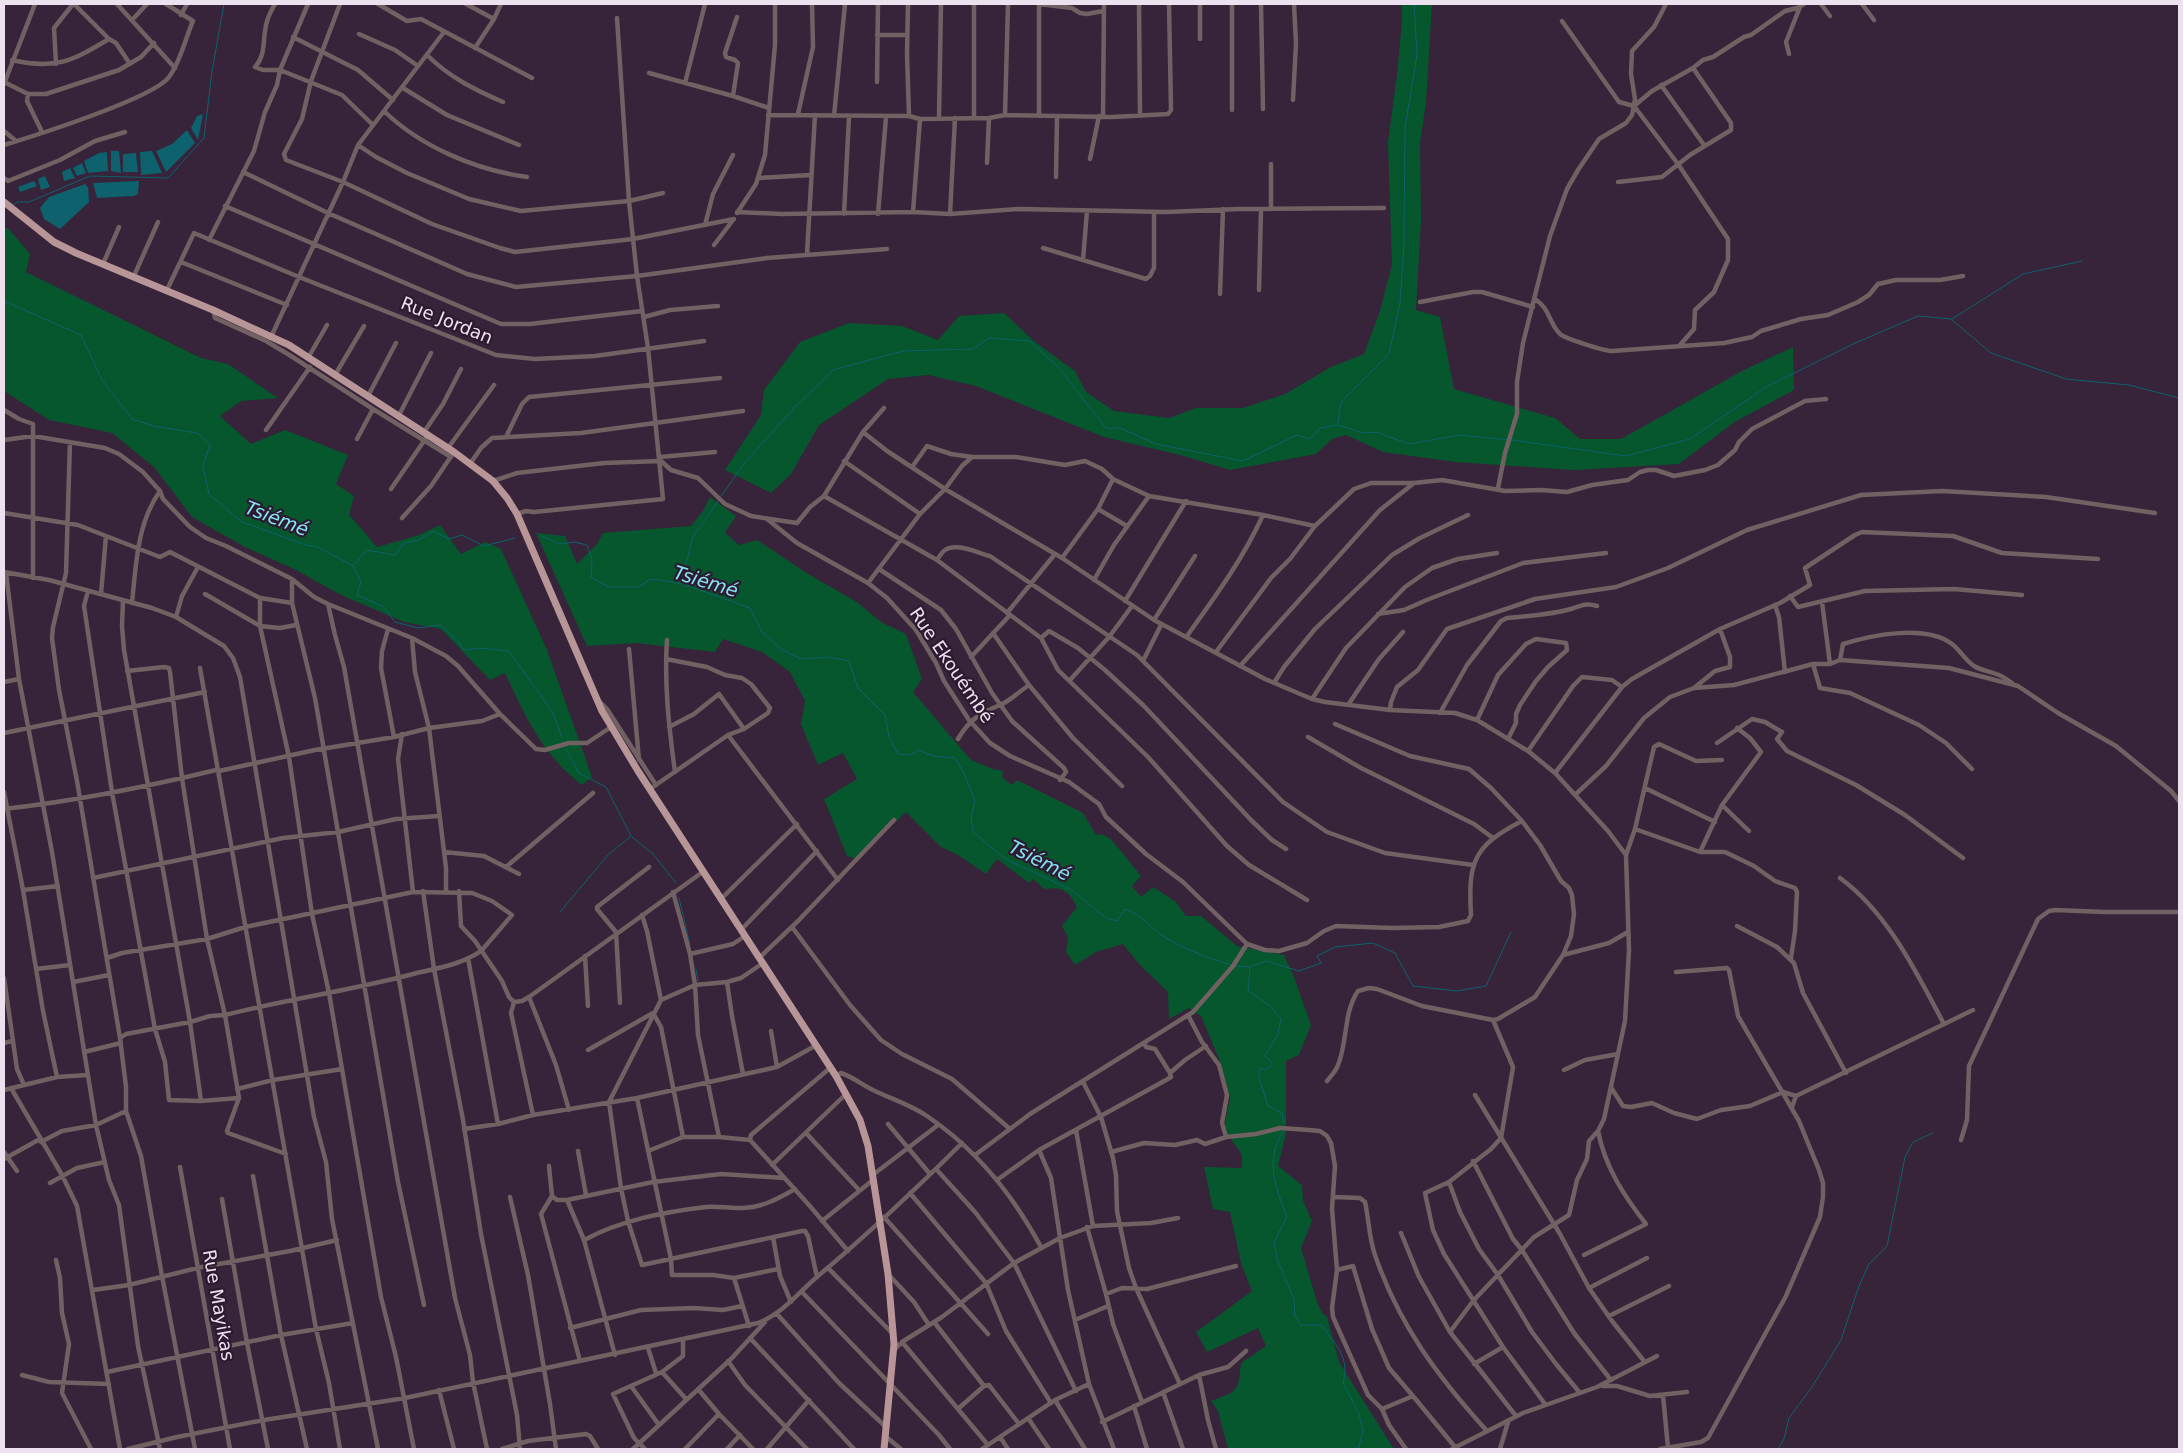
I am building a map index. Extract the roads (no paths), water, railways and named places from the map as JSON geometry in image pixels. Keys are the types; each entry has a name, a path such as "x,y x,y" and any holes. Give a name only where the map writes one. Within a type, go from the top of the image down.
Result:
{"main road":[{"path":"4,202 54,242 133,278 213,310 289,345 310,362 368,396 470,464 493,481 507,498 517,514 549,586 594,696 611,727 653,787 721,899 836,1076 860,1120 868,1146 882,1219 894,1335 884,1449"}],"street":[{"path":"35,4 4,83 28,94 46,94 119,70 141,57 154,43"},
{"path":"56,64 54,28 73,4 116,44 130,64"},
{"path":"117,4 175,68"},
{"path":"132,20 147,4"},
{"path":"4,145 150,92 165,82 175,68 193,21 166,4"},
{"path":"181,14 187,4"},
{"path":"275,4 265,29 265,46 260,60 255,67 263,70 280,70 342,95 373,125"},
{"path":"209,240 254,151 265,112 277,85 280,70 308,4"},
{"path":"340,4 311,81 302,119 284,158 343,182 432,224 508,251 533,251 633,239 734,219"},
{"path":"378,4 407,21 422,19 532,78"},
{"path":"466,4 494,18"},
{"path":"475,48 501,4"},
{"path":"685,82 705,4"},
{"path":"714,244 748,198 758,178 765,155 775,45 775,4"},
{"path":"798,114 813,47 812,4"},
{"path":"834,116 845,4"},
{"path":"876,82 878,4"},
{"path":"908,4 908,116"},
{"path":"939,117 941,4"},
{"path":"974,4 974,118"},
{"path":"1006,115 1008,4"},
{"path":"1039,115 1039,4 1072,6 1080,13 1087,14 1103,11"},
{"path":"1090,159 1101,116 1104,4"},
{"path":"1139,4 1140,115"},
{"path":"768,115 908,116 920,118 989,118 1006,115 1039,115 1057,118 1168,114 1170,110 1169,4"},
{"path":"1200,4 1200,39"},
{"path":"1232,4 1232,110"},
{"path":"1261,4 1263,109"},
{"path":"1293,100 1296,43 1294,4"},
{"path":"1498,488 1505,453 1517,414 1517,382 1523,343 1550,236 1567,189 1600,138 1626,123 1632,115 1635,99 1632,74 1633,49 1654,26 1666,4"},
{"path":"1821,4 1830,16"},
{"path":"1862,4 1874,20"},
{"path":"1634,106 1662,85 1693,68 1702,60 1713,57 1744,37 1756,32 1785,12 1802,5"},
{"path":"1789,54 1786,42 1802,5"},
{"path":"733,96 738,63 725,55 737,17"},
{"path":"517,514 526,511 534,512 663,499 648,348 636,276 617,18"},
{"path":"1562,21 1619,102 1634,106 1678,164 1727,236 1729,242 1728,260 1714,292 1696,310 1694,329 1680,345"},
{"path":"271,337 343,182 358,145 444,32"},
{"path":"360,34 395,50 418,66"},
{"path":"877,35 907,35"},
{"path":"293,38 358,70 393,100"},
{"path":"12,60 56,64 72,60 109,39"},
{"path":"427,55 441,69 472,88 503,102"},
{"path":"1618,182 1659,178 1704,145 1731,130 1732,126 1693,68"},
{"path":"649,73 769,108"},
{"path":"1662,85 1704,145"},
{"path":"403,88 447,115 519,145"},
{"path":"28,94 27,101 42,132"},
{"path":"384,111 399,125 442,150 488,169 527,177"},
{"path":"807,254 815,115"},
{"path":"844,214 849,117"},
{"path":"878,214 886,117"},
{"path":"913,212 920,118"},
{"path":"950,214 955,118"},
{"path":"987,163 989,118"},
{"path":"1056,177 1057,118"},
{"path":"4,131 16,141"},
{"path":"4,178 10,181 60,160 95,141 125,132"},
{"path":"358,145 407,173 460,196 521,211 629,201 663,193"},
{"path":"705,225 713,194 733,155"},
{"path":"1271,164 1271,209"},
{"path":"243,172 328,213 466,274 516,287 636,276 758,259 887,249"},
{"path":"758,178 812,175"},
{"path":"225,206 501,324 530,324 642,311"},
{"path":"737,212 844,214 913,212 950,214 1019,209 1154,212 1223,209 1384,208"},
{"path":"1220,294 1223,209"},
{"path":"1259,290 1261,209"},
{"path":"1083,260 1088,211"},
{"path":"1043,248 1146,279 1154,268 1154,212"},
{"path":"133,278 158,222"},
{"path":"103,264 120,227"},
{"name":"Rue Jordan","path":"181,262 194,232 299,277 496,355 535,360 596,356 704,341"},
{"path":"166,292 181,262 287,305"},
{"path":"1535,299 1546,308 1560,334 1603,351 1724,343 1752,337 1761,330 1801,319 1828,315 1858,302 1878,284 1896,280 1940,280 1963,276"},
{"path":"1420,302 1482,292 1533,307"},
{"path":"644,317 670,310 718,306"},
{"path":"213,310 215,318 310,362 373,409 426,436"},
{"path":"266,430 310,362 327,325"},
{"path":"335,375 364,326"},
{"path":"368,396 396,343"},
{"path":"398,417 431,353"},
{"path":"391,489 426,436 461,369"},
{"path":"506,437 522,404 529,398 720,378"},
{"path":"402,518 431,486 494,386"},
{"path":"1216,652 1271,578 1290,559 1315,526 1354,489 1365,484 1414,483 1442,480 1498,488 1505,491 1541,490 1567,492 1592,485 1628,480 1640,472 1648,470 1674,476 1718,466 1735,450 1739,442 1752,429 1805,401 1826,399"},
{"path":"767,519 797,522 810,507 824,496 863,432 884,408"},
{"path":"357,439 373,409"},
{"path":"4,410 19,419 33,424 33,578"},
{"path":"470,464 487,441 492,438 581,433 743,411"},
{"path":"863,432 887,451 944,489 1062,558 1161,625 1187,636 1274,683 1312,699 1390,710 1461,714 1477,720 1528,751 1555,773 1576,794 1626,855"},
{"path":"4,440 33,436 105,448 119,454 143,472 160,491 163,498 190,527 206,538 292,579 314,597 328,604 412,638 446,656 458,666 500,714 536,748 545,750 569,743 588,743 611,727"},
{"path":"70,442 67,560 64,584 52,632 65,720 121,1040 126,1087 126,1111 141,1156 195,1449"},
{"path":"912,466 927,446 951,454 972,457 1016,456 1065,464 1085,460 1102,469 1113,479 1149,496 1263,515 1315,526"},
{"path":"660,459 715,452"},
{"path":"868,583 900,538 972,457"},
{"name":"Rue Ekouémbé","path":"493,481 517,473 660,459 671,470 701,480 725,504 751,516 767,519 797,543 868,583 887,598 916,630 936,663 944,681 972,722 990,743 1010,756 1068,782 1099,804 1106,818 1146,854 1183,882 1247,944 1265,950 1279,951 1307,943 1324,931 1336,926 1439,927 1468,921 1471,915 1473,865"},
{"path":"844,461 920,514"},
{"path":"1062,558 1098,509 1113,479"},
{"path":"1240,666 1380,510 1414,483"},
{"path":"132,603 137,549 150,505 160,491"},
{"path":"1390,710 1397,687 1418,670 1447,629 1535,598 1616,587 1668,568 1746,530 1861,495 1942,491 2046,496 2156,513"},
{"path":"824,496 937,560 1041,638 1058,670 1148,757 1227,846 1251,867 1307,900"},
{"path":"1094,580 1114,545 1149,496"},
{"path":"1125,601 1186,502"},
{"path":"1098,509 1127,526"},
{"path":"4,513 78,524 137,549 162,557 170,552 260,598 292,603"},
{"path":"1187,636 1234,570 1250,544 1263,515"},
{"path":"1274,683 1284,667 1316,629 1392,555 1420,538 1468,515"},
{"path":"1555,773 1622,687 1657,664 1720,629 1774,605 1810,585 1805,568 1862,532 1953,536 2002,553 2098,559"},
{"path":"101,594 106,536"},
{"path":"937,560 944,550 962,548 990,556 1137,655 1283,802 1327,832 1390,855 1417,856 1473,865 1482,850 1493,838 1522,821"},
{"path":"1312,699 1346,648 1405,587 1432,568 1458,560 1497,553"},
{"path":"1377,614 1416,606 1429,599 1517,565 1573,555 1606,553"},
{"path":"971,657 1009,614 1055,554"},
{"path":"1154,620 1194,556"},
{"path":"176,617 182,596 198,567"},
{"path":"879,569 941,610 956,629 1000,705 1012,720 1064,768 1066,772 1060,780"},
{"path":"160,1449 142,1366 119,1205 104,1162 87,1075 58,886 19,679 5,572 64,584 176,617 216,640 234,658 240,678 266,843 314,1117 326,1162 337,1240 378,1449"},
{"path":"292,579 292,603 315,698 398,1182 424,1305"},
{"path":"1790,596 1798,607 1865,591 1954,589 2022,595"},
{"path":"88,591 84,606 99,713 155,1029 164,1062 169,1100 201,1101 239,1098"},
{"path":"205,594 260,626 280,628 296,625"},
{"path":"260,598 260,626 289,757 312,914 329,993 381,1297 405,1398 414,1449"},
{"path":"123,600 122,626 127,671 149,785 190,1022 201,1101"},
{"path":"1822,602 1830,664"},
{"path":"1440,714 1467,665 1501,621 1507,618 1567,610 1580,604 1589,603 1597,606"},
{"path":"328,604 344,667 456,1298 470,1355 473,1382 486,1449"},
{"path":"1774,605 1779,617 1785,672"},
{"path":"1070,680 1092,658 1132,606"},
{"path":"1143,661 1161,625"},
{"path":"388,629 382,651 381,668 394,737"},
{"path":"1694,688 1714,671 1730,667 1730,657 1720,629"},
{"path":"1041,638 1049,631 1092,658 1144,706 1251,820 1272,840 1286,849"},
{"path":"1348,705 1379,659 1403,632"},
{"path":"992,633 1029,685 1073,738 1122,786"},
{"path":"1840,660 1843,644 1880,634 1894,633 1942,638 1953,644 1972,665 1981,670 1999,675 2058,713 2116,746 2170,791 2179,801"},
{"path":"412,638 415,672 429,728 444,852 446,892"},
{"path":"1477,720 1495,680 1526,644 1536,639 1566,643 1567,650 1542,674 1520,705 1516,714 1516,723 1508,739"},
{"path":"668,640 666,659 669,727 675,772"},
{"path":"629,649 639,760"},
{"path":"594,696 607,709 639,760 653,787 728,735 744,729 768,713 770,708 752,684 742,678 706,667 666,659"},
{"path":"1576,794 1606,766 1644,718 1655,708 1670,697 1694,688 1734,685 1814,664 1830,664 1840,660 1949,668 2018,686"},
{"path":"1814,664 1820,688 1850,693 1919,725 1946,742 1972,769"},
{"path":"127,671 169,668 182,778 196,856 207,939 225,1015 239,1098 228,1133 286,1154"},
{"path":"200,668 234,850 245,927 316,1329 340,1449"},
{"path":"1528,751 1573,686 1582,677 1612,680 1622,687"},
{"path":"4,682 19,679"},
{"path":"958,739 972,722 991,707 1000,705 1029,685"},
{"path":"4,733 205,692"},
{"path":"669,727 694,714 719,694 744,729"},
{"path":"5,809 80,799 216,770 394,737 429,728 482,721 500,714"},
{"path":"1717,742 1752,718 1765,722 1782,732 1777,739 1787,751 1856,786 1905,815 1963,858"},
{"path":"1327,1081 1338,1066 1346,1023 1353,1000 1358,991 1377,989 1422,1006 1493,1020 1502,1018 1534,997 1563,955 1571,936 1574,914 1572,895 1522,821 1491,788 1465,767 1410,756 1335,724"},
{"path":"1700,852 1722,805 1761,752 1750,738 1737,728"},
{"path":"402,734 398,759 413,892"},
{"path":"728,735 838,880"},
{"path":"1308,737 1362,768 1474,824 1493,838"},
{"path":"1450,1332 1473,1301 1534,1237 1569,1215 1577,1180 1587,1159 1589,1141 1598,1131 1604,1119 1612,1089 1625,1021 1629,950 1626,855 1635,829 1654,747 1658,744 1696,761 1722,760"},
{"path":"1644,788 1715,822"},
{"path":"4,792 5,809 23,890 57,1077"},
{"path":"506,867 594,793"},
{"path":"1722,805 1749,831"},
{"path":"93,878 226,850 234,850 283,838 338,832 404,818 440,816"},
{"path":"817,1277 808,1236 805,1231 642,1265 628,1221 621,1188 610,1102 661,1000 695,985 727,982 741,978 761,960 894,820"},
{"path":"721,899 796,824"},
{"path":"1635,829 1700,852 1725,852 1754,866 1775,881 1795,888 1797,892 1795,931 1791,958"},
{"path":"690,954 734,944 817,851"},
{"path":"444,852 484,856 519,874"},
{"path":"620,1003 616,932 598,909 598,905 649,867"},
{"path":"514,1002 522,1001 529,997 616,932 704,871"},
{"path":"1840,878 1860,892 1880,917 1918,975 1944,1024"},
{"path":"23,890 58,886"},
{"path":"423,891 434,969 464,1129 481,1234 518,1415 520,1449"},
{"path":"459,891 461,926 482,950 502,981 509,997 514,1002"},
{"path":"84,1052 121,1040 126,1034 399,979 434,969 468,958 482,950 512,915 486,898 472,892 413,892 350,907 245,927 207,939 122,953 107,958"},
{"path":"672,892 690,954 695,985 697,1028 706,1082 719,1137"},
{"path":"1961,1140 1967,1120 1969,1066 2038,919 2048,911 2055,910 2179,912"},
{"path":"642,915 661,1000"},
{"path":"1737,926 1776,947 1791,958 1803,994 1846,1073"},
{"path":"792,927 850,1005 881,1040 902,1054 952,1079 1010,1129"},
{"path":"1563,955 1609,942 1628,932"},
{"path":"975,1155 1030,1114 1200,1006 1206,996 1233,966 1247,944"},
{"path":"585,956 588,1006"},
{"path":"468,958 498,1124"},
{"path":"36,969 70,965"},
{"path":"1660,1449 1701,1442 1708,1438 1786,1296 1820,1217 1823,1183 1806,1137 1792,1108 1738,1016 1729,970 1727,968 1676,972"},
{"path":"73,982 109,975"},
{"path":"4,978 6,1006 17,1069 24,1085"},
{"path":"727,982 743,1074"},
{"path":"529,997 556,1065 569,1110"},
{"path":"514,1002 512,1013 533,1115"},
{"path":"1612,1089 1623,1106 1631,1107 1652,1103 1674,1113 1696,1119 1721,1110 1750,1106 1783,1092 1796,1096 1973,1010"},
{"path":"588,1050 653,1013"},
{"path":"653,1013 660,1027 683,1137"},
{"path":"1188,1015 1219,1065 1226,1095 1222,1123 1226,1137"},
{"path":"1493,1020 1513,1067 1501,1138 1491,1149 1473,1161 1449,1182 1425,1193 1434,1230 1444,1254 1503,1347 1545,1404"},
{"path":"772,1031 777,1067"},
{"path":"4,1043 12,1041"},
{"path":"997,1180 1039,1150 1171,1077 1155,1049 1146,1047 1144,1043"},
{"path":"464,1129 498,1124 533,1115 637,1098 777,1067 816,1046"},
{"path":"1170,1073 1184,1060 1206,1046"},
{"path":"1564,1070 1585,1060 1618,1054"},
{"path":"750,1140 751,1135 830,1068"},
{"path":"237,1089 273,1080 342,1069"},
{"path":"836,1076 841,1073 845,1074 862,1085 917,1110 962,1143 997,1180 1022,1213 1041,1247"},
{"path":"4,1090 57,1077 87,1075"},
{"path":"1083,1082 1101,1117 1111,1152 1116,1175 1119,1223 1136,1288 1180,1384"},
{"path":"10,1088 62,1175 77,1206 120,1449"},
{"path":"772,1165 846,1094"},
{"path":"1475,1096 1554,1224 1589,1288 1644,1361"},
{"path":"1792,1108 1796,1096"},
{"path":"637,1098 671,1259 671,1273 674,1276 713,1275 734,1278 778,1269"},
{"path":"5,1158 62,1131 96,1125 126,1111"},
{"path":"888,1124 930,1174"},
{"path":"822,1221 938,1125"},
{"path":"1111,1152 1144,1143 1175,1145 1197,1140 1205,1144 1226,1137 1256,1134 1280,1128 1320,1132 1327,1136 1333,1150 1335,1179 1332,1209 1337,1270 1332,1308 1333,1317 1368,1394 1382,1409 1389,1425 1406,1449"},
{"path":"1076,1130 1093,1226"},
{"path":"1584,1255 1646,1224 1621,1191 1610,1171 1598,1131"},
{"path":"806,1133 859,1190"},
{"path":"648,1150 683,1137 719,1137 750,1140 848,1251"},
{"path":"128,1449 264,1420 405,1398 473,1382 648,1348 749,1326 766,1320 777,1314 848,1251 962,1143"},
{"path":"1039,1150 1051,1178 1075,1320 1089,1384 1102,1422 1114,1449"},
{"path":"578,1151 586,1195"},
{"path":"4,1152 5,1158 16,1170"},
{"path":"1473,1161 1514,1239 1574,1333 1611,1380"},
{"path":"50,1183 77,1168 104,1162"},
{"path":"549,1166 552,1196 541,1214 580,1361"},
{"name":"Rue Mayikas","path":"180,1167 230,1449"},
{"path":"936,1169 974,1212 1014,1263 1076,1391"},
{"path":"552,1196 557,1200 568,1200 654,1182 721,1174 784,1178"},
{"path":"253,1176 281,1335 307,1449"},
{"path":"1449,1182 1460,1212 1479,1249 1498,1275 1532,1332 1580,1393"},
{"path":"584,1240 602,1230 628,1221 704,1207 739,1208 768,1204 794,1189"},
{"path":"910,1193 986,1283 1006,1331 1085,1449"},
{"path":"510,1197 528,1275 556,1449"},
{"path":"1334,1197 1360,1198 1366,1202 1374,1253 1397,1310 1425,1356 1487,1431"},
{"path":"222,1199 246,1343 264,1420 268,1449"},
{"path":"568,1200 584,1240 615,1355"},
{"path":"893,1350 902,1342 960,1304 1014,1263 1060,1238 1087,1227 1119,1223 1151,1223 1178,1218"},
{"path":"882,1219 988,1334"},
{"path":"1087,1227 1113,1324 1142,1402"},
{"path":"1401,1233 1419,1277 1450,1332 1516,1416"},
{"path":"773,1237 778,1269 791,1302"},
{"path":"92,1290 130,1285 233,1260 267,1255 337,1240"},
{"path":"1589,1288 1647,1258"},
{"path":"56,1260 60,1278 62,1313 70,1344 68,1362 62,1382 64,1397 91,1449"},
{"path":"1106,1294 1122,1288 1148,1289 1236,1266"},
{"path":"1337,1270 1353,1266 1372,1329 1389,1368 1454,1448 1508,1422 1516,1416 1545,1404 1597,1387 1644,1361 1657,1356"},
{"path":"828,1268 894,1335"},
{"path":"888,1274 914,1302 929,1325"},
{"path":"734,1278 749,1326"},
{"path":"1609,1316 1669,1286"},
{"path":"802,1292 939,1435 950,1449"},
{"path":"570,1328 641,1310 694,1308 723,1310 742,1306"},
{"path":"1075,1320 1108,1306"},
{"path":"777,1314 839,1383 886,1427"},
{"path":"633,1449 728,1361 766,1320"},
{"path":"934,1322 984,1386"},
{"path":"107,1372 281,1335 353,1323"},
{"path":"750,1338 854,1449"},
{"path":"645,1449 639,1444 613,1395 614,1392 662,1372 684,1356 683,1340"},
{"path":"902,1342 988,1445"},
{"path":"1474,1364 1503,1347"},
{"path":"648,1348 656,1374"},
{"path":"1102,1422 1199,1375 1228,1367 1246,1351"},
{"path":"728,1361 745,1385 807,1449"},
{"path":"662,1372 686,1399"},
{"path":"22,1375 49,1382 109,1384"},
{"path":"1199,1375 1216,1449"},
{"path":"982,1449 1053,1401 1089,1384"},
{"path":"631,1386 659,1425"},
{"path":"959,1408 984,1386 991,1386 1019,1424"},
{"path":"1597,1387 1617,1386 1646,1396 1687,1392"},
{"path":"698,1389 753,1449"},
{"path":"438,1390 454,1449"},
{"path":"1163,1392 1183,1449"},
{"path":"1663,1395 1668,1448"},
{"path":"1382,1409 1413,1396"},
{"path":"767,1449 809,1400"},
{"path":"1134,1406 1147,1449"},
{"path":"685,1449 719,1414"},
{"path":"1028,1418 1050,1449"},
{"path":"1500,1449 1508,1422"},
{"path":"502,1449 520,1443 588,1435 598,1449"},
{"path":"727,1449 740,1435"},
{"path":"885,1436 901,1449"},
{"path":"1000,1437 1008,1449"}],"waterway":[{"path":"12,205 18,202 29,202 90,176 168,178 204,138 212,71 224,4"},
{"path":"1338,423 1341,402 1389,354 1400,303 1404,243 1405,128 1417,55 1414,4"},
{"path":"1952,319 2023,274 2082,261"},
{"name":"Tsiémé","path":"4,301 81,335 102,380 132,419 153,426 197,433 210,444 203,466 209,494 242,522 306,545 318,547 353,566 367,550 395,555 404,543 419,540 433,531 449,539 462,535 484,546 515,538"},
{"path":"1512,440 1626,456 1690,439 1766,387 1853,344 1918,316 1951,319 1991,353 2066,379 2129,385 2179,398"},
{"path":"720,498 743,465 793,409 833,370 903,351 973,349 989,338 1030,341 1059,368 1106,428 1120,428 1156,444 1243,461 1297,435 1310,439 1320,428 1338,425 1364,433 1376,432 1409,444 1460,435 1508,440"},
{"path":"681,583 693,537 718,501"},
{"name":"Tsiémé","path":"541,536 560,544 574,542 587,545 592,559 591,577 609,587 638,587 651,579 681,583 750,608 762,632 781,649 801,659 828,657 849,661 858,688 885,715 889,737 898,754 911,755 918,750 933,756 955,758 964,773 975,801 971,818 973,832 1005,859 1070,889 1106,918 1117,921 1125,909 1131,911 1161,935 1198,953 1231,965"},
{"path":"353,566 361,582 357,595 384,607 395,622 418,628 441,625 458,641 464,650 479,648 509,651 553,713 562,738"},
{"path":"560,912 608,855 631,836 606,787 579,773 566,749"},
{"path":"632,837 653,854 676,883"},
{"path":"679,898 690,945"},
{"path":"1251,966 1267,961 1299,971 1321,963 1317,956 1335,947 1373,943 1395,953 1413,986 1457,991 1486,986 1511,932"},
{"name":"Tsiémé","path":"1235,966 1250,967 1248,991 1269,1005 1281,1019 1278,1034 1265,1056 1273,1064 1268,1069 1259,1069 1259,1078 1268,1106 1282,1113 1284,1123"},
{"path":"696,969 698,981"},
{"name":"Tsiémé","path":"1283,1132 1277,1143 1273,1164 1276,1185 1287,1217 1274,1242 1277,1259 1294,1299 1295,1316 1301,1325 1321,1325 1343,1358 1345,1366 1343,1383 1359,1414 1363,1431 1358,1449"},
{"path":"1778,1449 1784,1439 1789,1418 1812,1387 1841,1340 1859,1286 1869,1264 1887,1246 1905,1157 1913,1142 1933,1133"}]}
